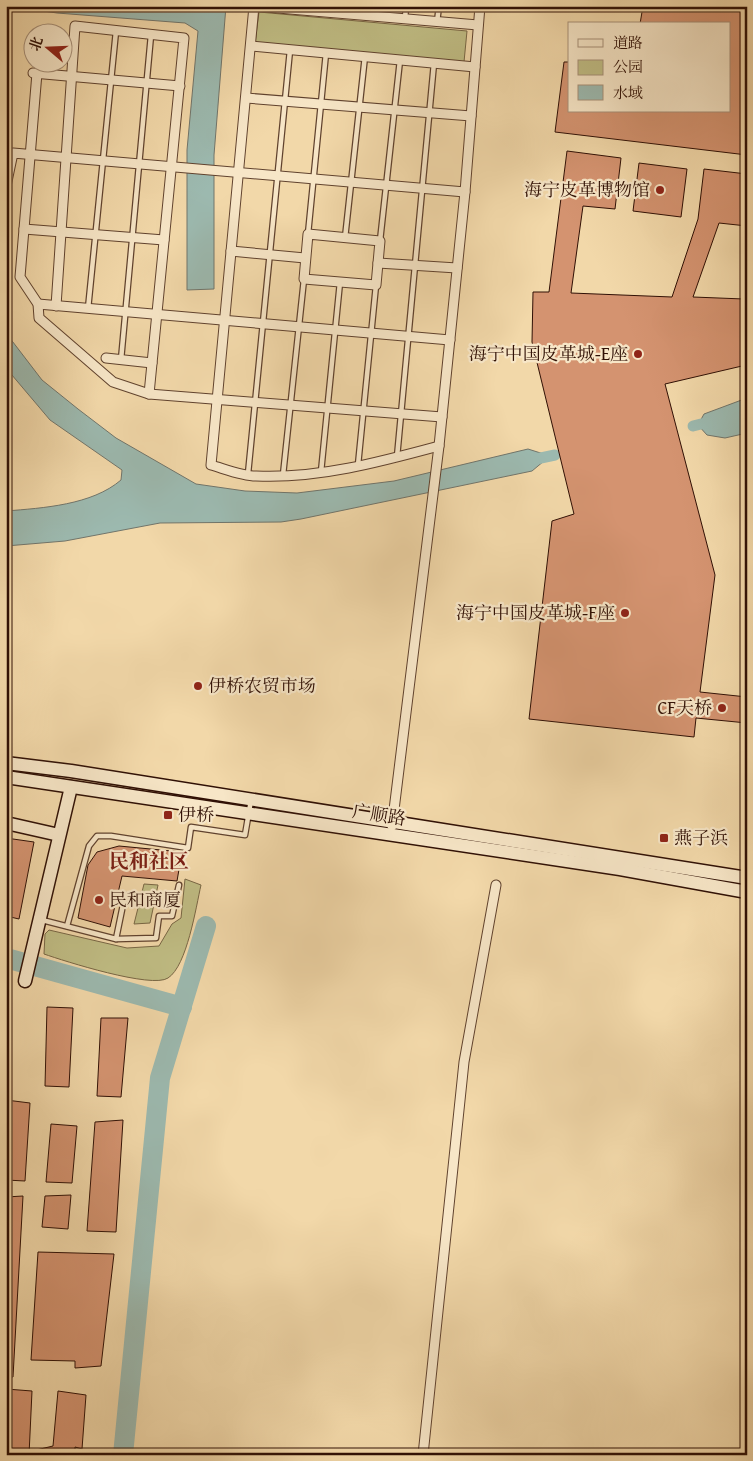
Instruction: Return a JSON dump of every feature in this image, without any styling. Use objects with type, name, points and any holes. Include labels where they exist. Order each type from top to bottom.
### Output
[{"type":"main road","name":"广顺路","points":[[6,763],[71,771],[250,800],[392,829],[747,892]]},
{"type":"main road","name":"广顺路","points":[[6,777],[248,813],[392,829],[747,878]]},
{"type":"main road","points":[[25,981],[33,940],[71,787]]},
{"type":"main road","points":[[6,823],[59,835]]},
{"type":"street","points":[[438,451],[322,472],[284,475],[255,476],[211,465],[254,6],[329,9],[368,16],[478,25]]},
{"type":"street","points":[[392,829],[442,417],[465,192],[480,6]]},
{"type":"street","points":[[56,306],[75,26],[184,38],[149,394]]},
{"type":"street","points":[[251,46],[475,67]]},
{"type":"street","points":[[180,86],[35,73],[20,277],[38,304],[39,318],[113,382],[149,394],[442,417]]},
{"type":"street","points":[[246,98],[471,116]]},
{"type":"street","points":[[6,186],[12,152],[465,192]]},
{"type":"street","points":[[24,228],[164,240]]},
{"type":"street","points":[[308,234],[380,241],[376,285],[304,279],[308,234]]},
{"type":"street","points":[[231,251],[306,258]]},
{"type":"street","points":[[378,264],[457,268]]},
{"type":"street","points":[[38,304],[450,340]]},
{"type":"street","points":[[106,358],[152,363]]},
{"type":"street","points":[[423,1455],[464,1062],[496,885]]},
{"type":"lane","points":[[368,16],[370,6]]},
{"type":"lane","points":[[405,19],[406,6]]},
{"type":"lane","points":[[438,22],[439,6]]},
{"type":"lane","points":[[88,309],[116,31]]},
{"type":"lane","points":[[121,360],[151,35]]},
{"type":"lane","points":[[248,474],[290,50]]},
{"type":"lane","points":[[308,234],[326,53]]},
{"type":"lane","points":[[345,238],[365,56]]},
{"type":"lane","points":[[380,241],[400,60]]},
{"type":"lane","points":[[397,458],[434,63]]},
{"type":"lane","points":[[284,475],[304,279]]},
{"type":"lane","points":[[322,472],[340,282]]},
{"type":"lane","points":[[358,465],[376,285]]},
{"type":"lane","points":[[67,926],[89,846],[97,836],[111,836],[188,848],[191,827],[244,835],[250,800]]},
{"type":"lane","points":[[38,919],[116,938],[156,938],[159,916],[172,916],[179,885]]},
{"type":"lane","points":[[116,938],[125,895]]},
{"type":"green space","points":[[259,12],[467,31],[464,62],[255,43]]},
{"type":"green space","points":[[185,879],[201,885],[190,935],[180,962],[168,978],[145,980],[127,977],[88,968],[44,954],[45,934],[49,930],[127,948],[159,946],[172,924],[181,918]]},
{"type":"green space","points":[[144,884],[158,885],[150,923],[134,924]]},
{"type":"water","points":[[10,6],[226,6],[214,155],[214,289],[187,290],[187,150],[198,31],[185,23],[57,13]]},
{"type":"water","points":[[6,333],[42,380],[78,409],[116,438],[196,484],[245,491],[297,493],[394,481],[528,449],[550,456],[532,471],[301,519],[281,522],[160,523],[65,541],[6,546],[6,511],[66,504],[82,500],[96,495],[121,480],[122,470],[50,420],[6,368]]},
{"type":"water","points":[[747,398],[747,433],[725,438],[707,435],[698,425],[704,414]]},
{"type":"building","points":[[643,6],[747,6],[747,155],[555,132],[564,62],[568,62],[568,112],[730,112],[730,22],[640,22]]},
{"type":"building","points":[[567,151],[621,158],[615,209],[583,206],[571,293],[672,297],[698,219],[704,169],[747,174],[747,226],[719,223],[693,297],[744,299],[742,366],[665,384],[715,575],[700,692],[747,697],[747,723],[696,718],[694,737],[529,719],[552,521],[574,514],[532,342],[533,292],[549,292]]},
{"type":"building","name":"海宁皮革博物馆","points":[[639,163],[687,169],[681,217],[633,211]]},
{"type":"building","points":[[6,838],[34,842],[19,919],[6,916]]},
{"type":"building","name":"民和商厦","points":[[119,846],[182,852],[177,881],[122,876],[110,927],[78,918],[88,865],[97,852]]},
{"type":"building","points":[[47,1007],[73,1008],[69,1087],[45,1086]]},
{"type":"building","points":[[101,1018],[128,1018],[121,1097],[97,1096]]},
{"type":"building","points":[[6,1100],[30,1103],[25,1181],[6,1180]]},
{"type":"building","points":[[123,1120],[116,1232],[87,1231],[95,1122]]},
{"type":"building","points":[[51,1124],[77,1126],[72,1183],[46,1182]]},
{"type":"building","points":[[71,1195],[68,1229],[42,1227],[45,1196]]},
{"type":"building","points":[[23,1196],[13,1377],[6,1377],[6,1197]]},
{"type":"building","points":[[38,1252],[114,1254],[101,1366],[75,1368],[75,1361],[31,1360]]},
{"type":"building","points":[[6,1389],[32,1391],[29,1455],[6,1455]]},
{"type":"building","points":[[58,1391],[86,1395],[82,1449],[75,1447],[75,1455],[33,1455],[32,1451],[53,1446]]},
{"type":"waterway","points":[[693,426],[713,421]]},
{"type":"waterway","points":[[536,459],[555,455]]},
{"type":"waterway","points":[[123,1455],[160,1078],[206,926]]},
{"type":"waterway","points":[[6,958],[182,1007]]},
{"type":"place","name":"海宁皮革博物馆","points":[[660,190]]},
{"type":"place","name":"海宁中国皮革城-E座","points":[[638,354]]},
{"type":"place","name":"海宁中国皮革城-F座","points":[[625,613]]},
{"type":"place","name":"伊桥农贸市场","points":[[198,686]]},
{"type":"place","name":"CF天桥","points":[[722,708]]},
{"type":"place","name":"伊桥","points":[[168,815]]},
{"type":"place","name":"燕子浜","points":[[664,838]]},
{"type":"place","name":"民和商厦","points":[[99,900]]},
{"type":"district","name":"民和社区","points":[[149,861]]}]
